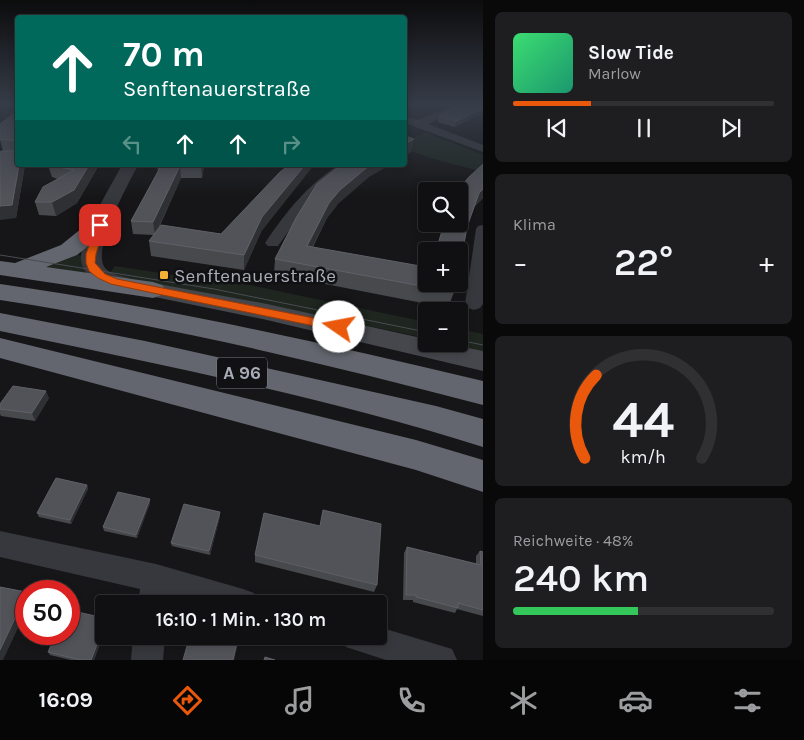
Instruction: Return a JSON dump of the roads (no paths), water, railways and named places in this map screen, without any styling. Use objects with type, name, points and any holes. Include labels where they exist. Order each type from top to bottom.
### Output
[{"type":"highway","points":[[9,269],[70,250],[100,225]]},
{"type":"highway","points":[[9,269],[153,290]]},
{"type":"highway","name":"A 96","points":[[0,292],[167,320],[306,349],[483,393]]},
{"type":"highway","name":"A 96","points":[[0,322],[136,349],[291,384],[436,419],[483,433]]},
{"type":"highway","points":[[0,348],[416,455],[483,476]]},
{"type":"main road","points":[[153,290],[286,316],[483,361]]},
{"type":"street","points":[[440,135],[483,149]]},
{"type":"street","points":[[129,167],[100,225],[90,263],[93,269],[101,276],[114,282],[153,290]]},
{"type":"street","points":[[274,243],[289,217],[308,193],[322,181],[345,167]]},
{"type":"street","points":[[474,304],[483,229]]},
{"type":"street","points":[[0,544],[154,591],[181,595]]},
{"type":"street","points":[[147,660],[148,645]]},
{"type":"street","points":[[387,645],[441,660]]},
{"type":"tram line","points":[[0,255],[214,289],[418,330]]},
{"type":"tram line","points":[[468,342],[483,345]]},
{"type":"place","name":"Senftenauerstraße","points":[[164,275]]}]
